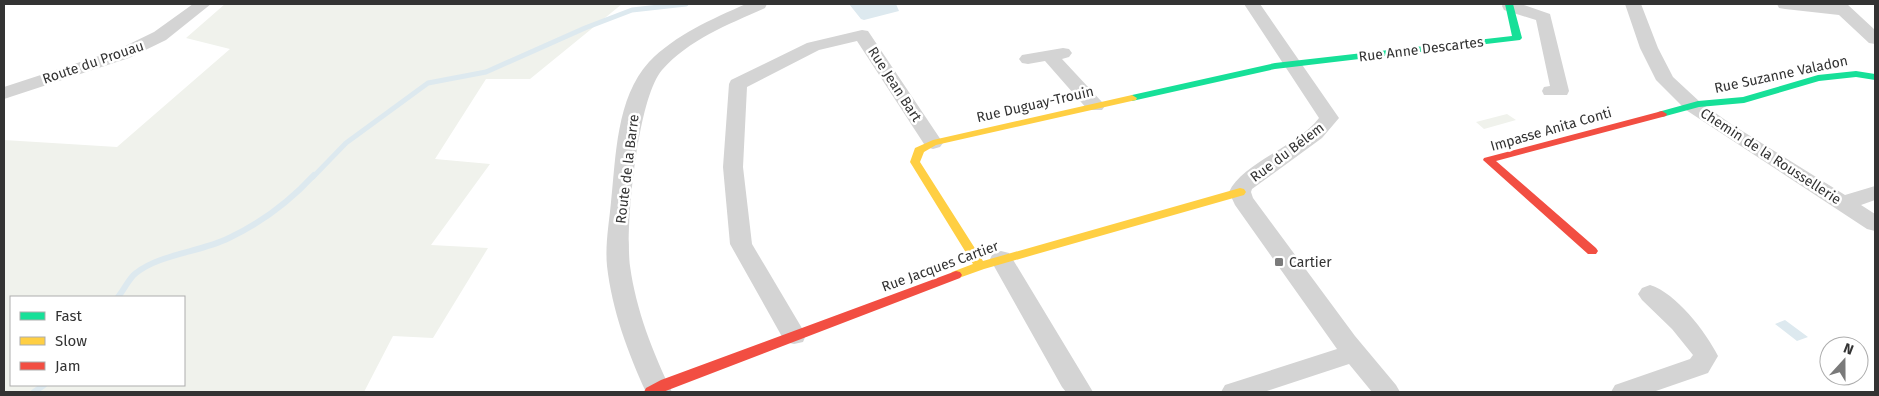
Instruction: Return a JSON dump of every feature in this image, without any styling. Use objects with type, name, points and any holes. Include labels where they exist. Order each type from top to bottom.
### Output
[{"type":"street","name":"Route du Prouau","points":[[4,93],[123,54],[160,36],[203,4]]},
{"type":"street","name":"Route de la Barre","points":[[656,391],[625,300],[617,250],[624,181],[635,108],[643,84],[655,67],[675,49],[714,25],[756,4]]},
{"type":"street","name":"Rue du Bélem","points":[[1252,4],[1329,118],[1326,124],[1243,185],[1240,192],[1249,212],[1354,354],[1387,392]]},
{"type":"street","name":"Chemin de la Roussellerie","points":[[1633,4],[1649,48],[1665,80],[1693,106],[1724,128],[1875,224]]},
{"type":"street","points":[[1785,4],[1840,7],[1875,39]]},
{"type":"street","name":"Rue Anne Descartes","points":[[1292,64],[1518,38],[1510,5]]},
{"type":"street","name":"Rue Anne Descartes","points":[[1510,5],[1538,14],[1544,18],[1560,91],[1551,91]]},
{"type":"street","name":"Rue Jean Bart","points":[[794,335],[741,244],[733,167],[738,84],[816,44],[840,36],[862,34],[933,143]]},
{"type":"street","points":[[1028,59],[1058,54],[1095,106]]},
{"type":"street","name":"Rue Duguay-Trouin","points":[[933,143],[1292,64]]},
{"type":"street","name":"Rue Suzanne Valadon","points":[[1693,106],[1726,103],[1800,83],[1855,72],[1875,77]]},
{"type":"street","name":"Impasse Anita Conti","points":[[1592,251],[1488,160],[1693,106]]},
{"type":"street","points":[[933,143],[919,150],[915,162],[990,263],[1080,392]]},
{"type":"street","name":"Rue Jacques Cartier","points":[[656,391],[794,335],[990,263],[1240,192]]},
{"type":"street","points":[[1844,203],[1875,193]]},
{"type":"street","points":[[1624,392],[1699,366],[1706,356],[1694,336],[1650,294]]},
{"type":"street","points":[[1234,392],[1354,354]]},
{"type":"shaded area","points":[[225,4],[622,4],[530,79],[486,79],[435,159],[490,164],[431,245],[488,248],[433,338],[393,336],[364,392],[4,392],[4,140],[117,147],[230,49],[186,38]]},
{"type":"shaded area","points":[[849,4],[896,4],[899,11],[864,20],[861,19]]},
{"type":"shaded area","points":[[1507,114],[1516,120],[1484,129],[1476,122]]},
{"type":"shaded area","points":[[1785,320],[1808,337],[1797,341],[1775,324]]},
{"type":"waterway","points":[[313,177],[346,143],[428,83],[486,72],[585,28],[632,10],[686,4]]},
{"type":"waterway","points":[[119,296],[133,275],[157,261],[218,243],[241,232],[274,211],[314,175]]},
{"type":"waterway","points":[[34,392],[43,386]]},
{"type":"traffic: fast","points":[[1132,98],[1275,66],[1517,38],[1509,4]]},
{"type":"traffic: fast","points":[[1662,114],[1698,104],[1744,100],[1818,78],[1856,74],[1875,77]]},
{"type":"traffic: slow","points":[[980,266],[915,162],[919,150],[933,143],[1132,98]]},
{"type":"traffic: slow","points":[[956,275],[980,266],[1240,192]]},
{"type":"traffic: jam","points":[[1592,251],[1488,160],[1662,114]]},
{"type":"traffic: jam","points":[[651,392],[666,384],[956,275]]},
{"type":"place","name":"Cartier","points":[[1279,262]]}]
